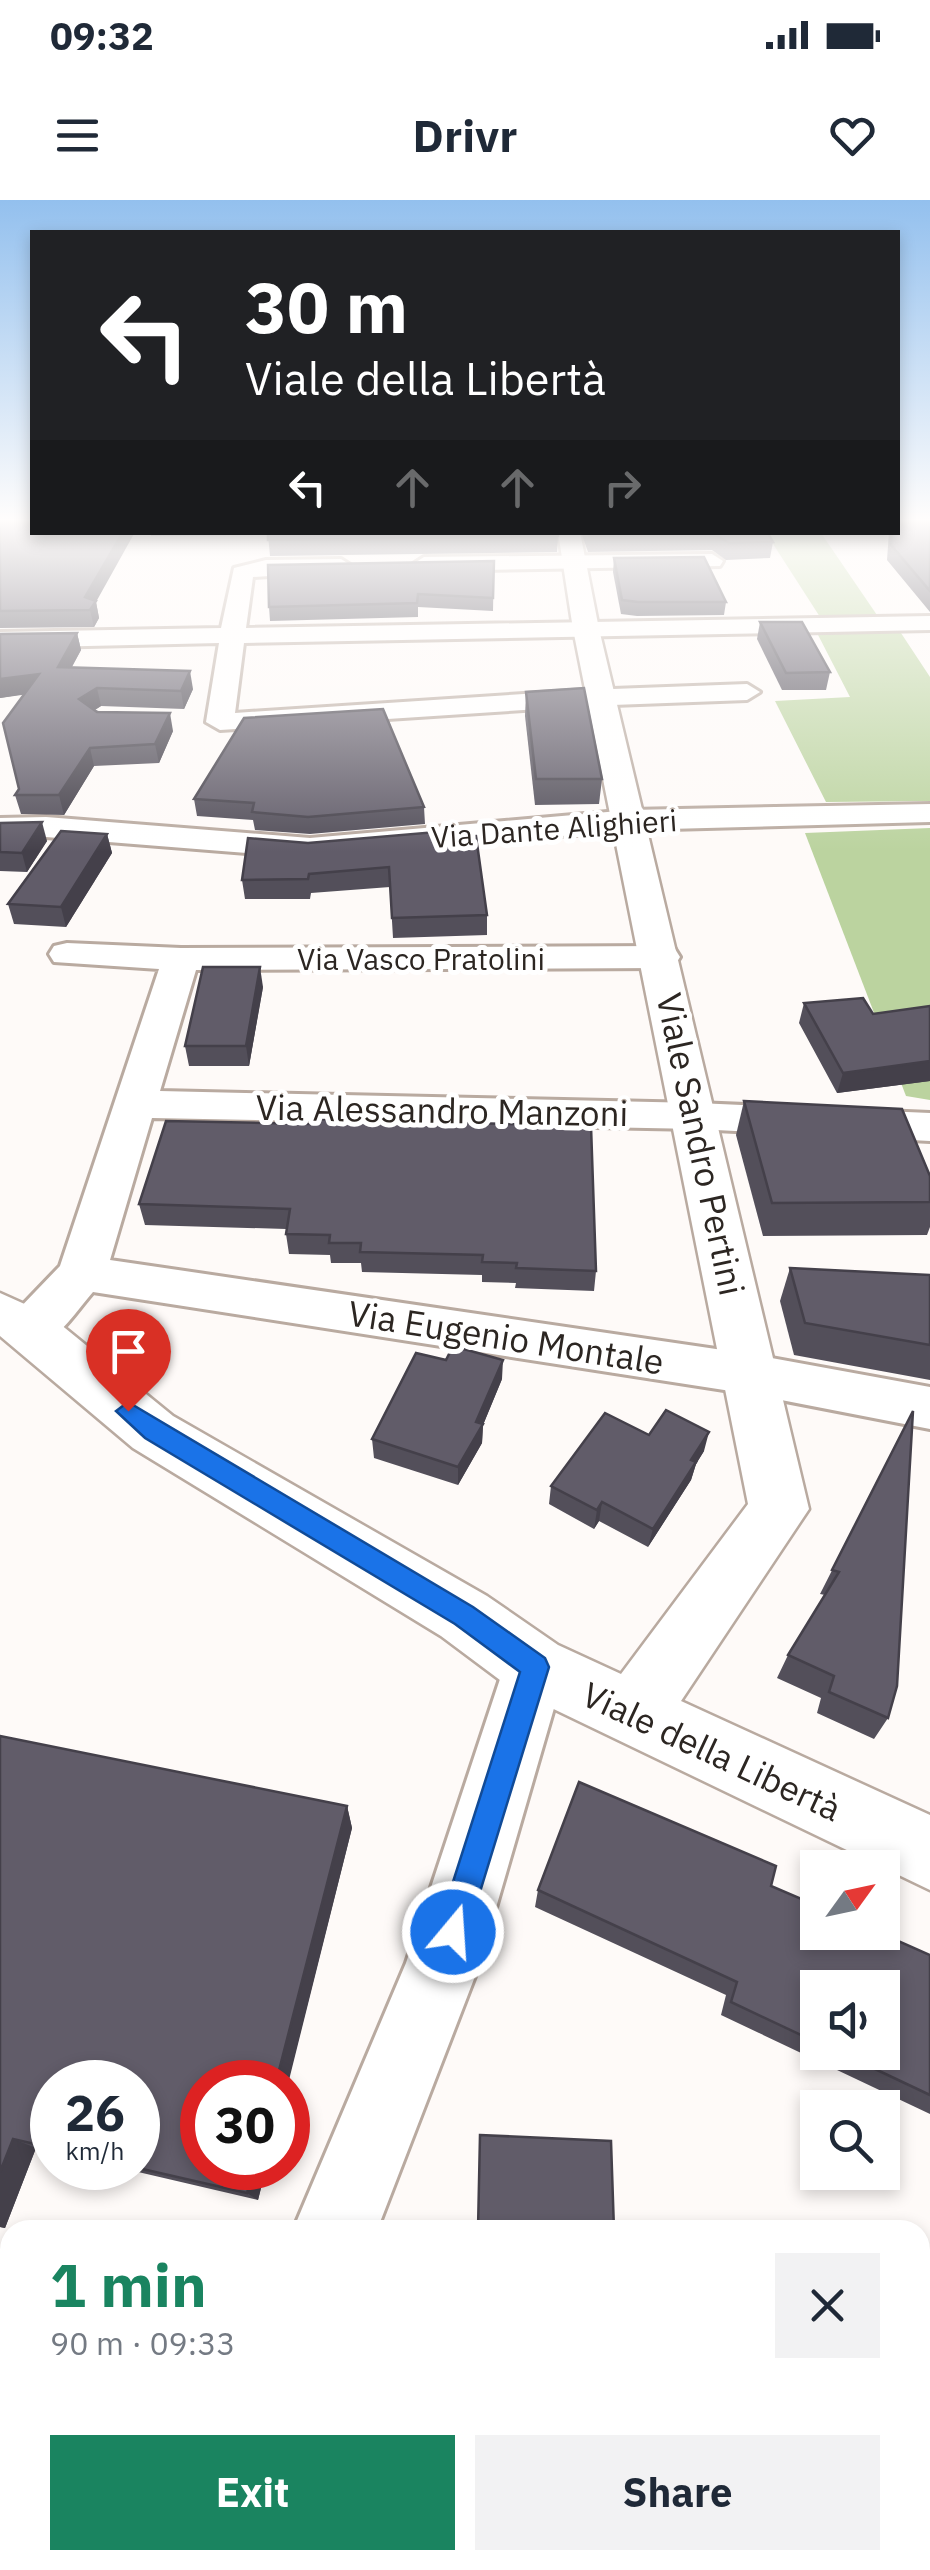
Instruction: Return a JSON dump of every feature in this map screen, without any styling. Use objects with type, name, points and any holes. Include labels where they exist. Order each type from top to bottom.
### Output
[{"type":"street","points":[[235,631],[210,722],[605,696],[748,692]]},
{"type":"street","points":[[0,640],[455,631]]},
{"type":"street","name":"Viale Sandro Pertini","points":[[587,631],[605,696],[697,1116],[778,1510],[632,1715]]},
{"type":"street","name":"Via Dante Alighieri","points":[[0,828],[46,827],[310,848],[630,820],[930,813]]},
{"type":"street","name":"Via Vasco Pratolini","points":[[67,954],[180,960],[662,957]]},
{"type":"street","points":[[15,1321],[82,1272],[180,960]]},
{"type":"street","name":"Via Alessandro Manzoni","points":[[133,1104],[697,1116],[930,1126]]},
{"type":"street","name":"Via Eugenio Montale","points":[[82,1272],[750,1374],[930,1408]]},
{"type":"street","name":"Viale della Libertà","points":[[15,1321],[154,1432],[464,1616],[535,1667],[930,1853]]},
{"type":"street","points":[[339,2220],[442,1966],[535,1667]]},
{"type":"green space","points":[[816,631],[899,631],[930,677],[930,801],[826,802],[775,701],[850,697]]},
{"type":"green space","points":[[930,828],[930,1100],[906,1096],[805,833]]},
{"type":"building","points":[[764,631],[807,631],[830,672],[786,673]]},
{"type":"building","points":[[77,633],[58,667],[190,671],[181,691],[97,688],[79,699],[97,712],[170,713],[155,744],[90,748],[59,795],[15,795],[19,789],[3,723],[39,674],[0,679],[0,634]]},
{"type":"building","points":[[584,688],[602,779],[536,779],[526,692]]},
{"type":"building","points":[[383,709],[424,807],[308,817],[252,812],[254,803],[194,799],[244,718]]},
{"type":"building","points":[[42,822],[22,853],[0,852],[0,823]]},
{"type":"building","points":[[61,831],[107,834],[61,907],[8,904]]},
{"type":"building","points":[[436,832],[438,838],[476,836],[487,915],[392,918],[389,867],[309,874],[308,879],[242,880],[248,838],[308,843]]},
{"type":"building","points":[[203,967],[260,967],[246,1046],[185,1046]]},
{"type":"building","points":[[863,998],[873,1014],[930,1006],[930,1061],[843,1073],[804,1003]]},
{"type":"building","points":[[744,1101],[902,1109],[930,1176],[930,1202],[772,1203]]},
{"type":"building","points":[[312,1119],[591,1126],[596,1271],[516,1268],[517,1263],[482,1262],[483,1255],[360,1252],[361,1243],[329,1243],[330,1235],[286,1234],[290,1209],[139,1204],[166,1121],[311,1124]]},
{"type":"building","points":[[790,1268],[930,1275],[930,1345],[805,1323]]},
{"type":"building","points":[[453,1346],[503,1360],[476,1422],[483,1424],[458,1467],[372,1439],[416,1353],[446,1360]]},
{"type":"building","points":[[666,1410],[709,1432],[691,1460],[696,1462],[653,1529],[602,1502],[597,1510],[551,1486],[605,1413],[649,1435]]},
{"type":"building","points":[[913,1411],[897,1686],[888,1718],[829,1692],[834,1676],[788,1655],[839,1572],[832,1570]]},
{"type":"building","points":[[0,1736],[347,1806],[282,2060],[180,2060],[180,2178],[160,2173],[160,2060],[30,2060],[30,2143],[13,2139],[0,2172]]},
{"type":"building","points":[[579,1782],[776,1866],[771,1886],[800,1898],[800,1950],[900,1950],[900,1942],[930,1955],[930,2095],[877,2070],[900,2070],[900,1970],[800,1970],[800,2035],[731,2002],[737,1982],[538,1890]]},
{"type":"building","points":[[480,2135],[611,2141],[614,2220],[478,2220]]},
{"type":"route","points":[[128,1411],[154,1432],[464,1616],[535,1667],[453,1932]]}]
